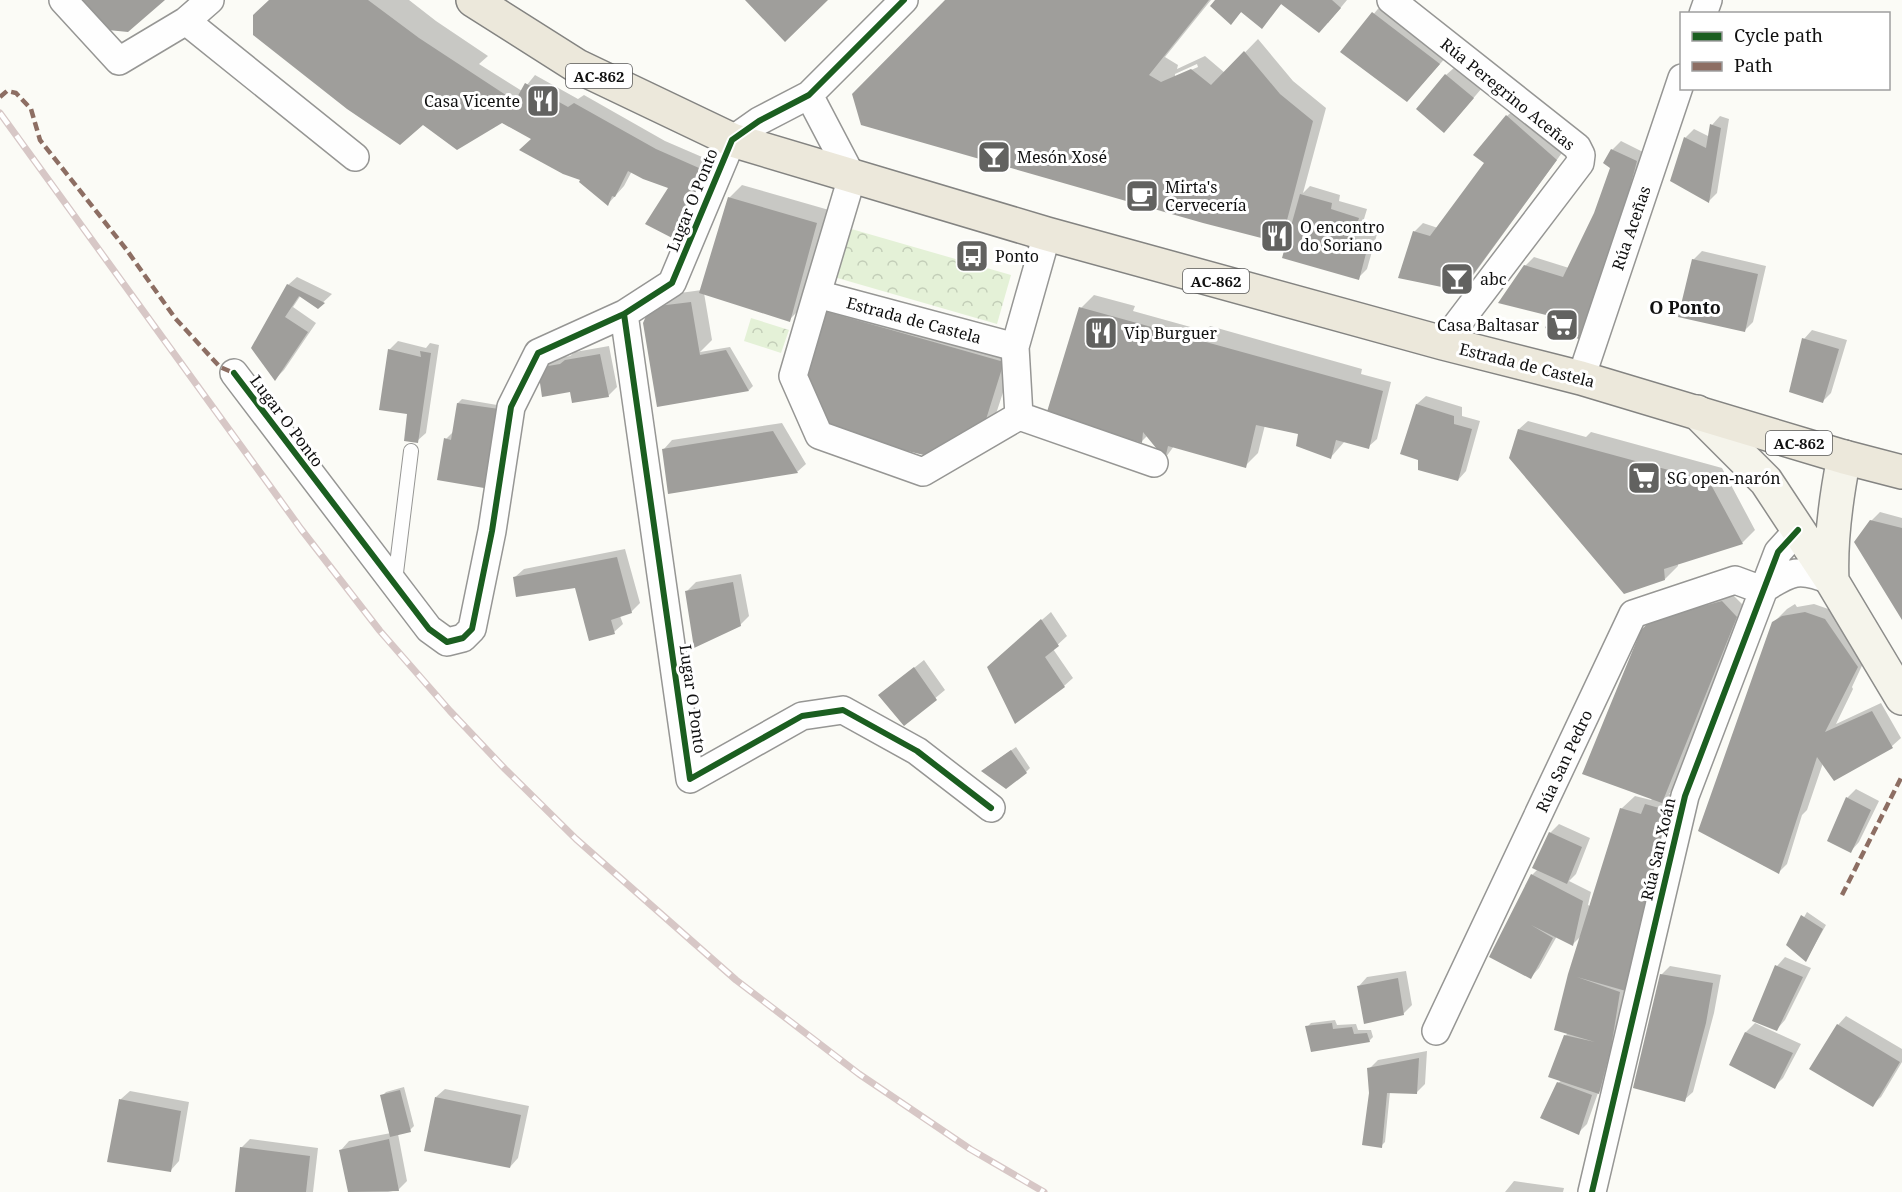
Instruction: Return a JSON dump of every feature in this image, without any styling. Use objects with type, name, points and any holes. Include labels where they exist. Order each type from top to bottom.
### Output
[{"type":"main road","name":"Estrada de Castela","points":[[473,0],[577,66],[732,140],[1047,234],[1443,343],[1581,378],[1844,457],[1902,472]]},
{"type":"main road","points":[[1697,412],[1766,481],[1832,581],[1902,698]]},
{"type":"main road","points":[[1832,581],[1831,557],[1836,498],[1844,457]]},
{"type":"main road","points":[[1798,530],[1834,519]]},
{"type":"street","points":[[63,0],[119,61],[186,21],[210,0]]},
{"type":"street","points":[[732,140],[759,121],[809,95],[904,0]]},
{"type":"street","name":"Rúa Peregrino Aceñas","points":[[1391,0],[1577,147],[1581,155],[1580,163],[1443,343]]},
{"type":"street","points":[[186,21],[355,157]]},
{"type":"street","name":"Rúa Aceñas","points":[[1581,378],[1680,84]]},
{"type":"street","points":[[809,95],[852,177],[793,376],[819,435],[923,472],[1019,416],[1154,463]]},
{"type":"street","name":"Lugar O Ponto","points":[[234,373],[429,629],[447,642],[463,638],[472,629],[492,531],[512,407],[538,353],[624,314],[672,284],[732,140]]},
{"type":"street","points":[[1019,416],[1015,347],[1047,234]]},
{"type":"street","name":"Estrada de Castela","points":[[817,294],[1015,347]]},
{"type":"street","name":"Lugar O Ponto","points":[[624,314],[690,779],[802,716],[843,710],[917,751],[991,808]]},
{"type":"street","name":"Rúa San Xoán","points":[[1592,1192],[1685,796],[1778,552],[1798,530]]},
{"type":"street","points":[[1762,590],[1780,578],[1797,572],[1812,573],[1832,581]]},
{"type":"street","name":"Rúa San Pedro","points":[[1436,1031],[1633,614],[1735,580],[1762,590]]},
{"type":"lane","points":[[394,584],[411,451]]},
{"type":"green space","points":[[848,228],[1011,275],[997,324],[834,277]]},
{"type":"green space","points":[[751,318],[789,330],[781,353],[744,341]]},
{"type":"building","points":[[81,0],[165,0],[128,32],[108,30]]},
{"type":"building","points":[[269,0],[368,0],[419,38],[515,101],[525,83],[568,107],[574,103],[656,149],[708,172],[676,240],[645,224],[668,188],[628,171],[608,206],[579,182],[580,180],[563,174],[519,150],[531,139],[502,123],[457,150],[423,125],[400,145],[347,109],[253,35],[253,15]]},
{"type":"building","points":[[745,0],[828,0],[785,42]]},
{"type":"building","points":[[945,0],[1209,0],[1149,75],[1161,82],[1191,69],[1211,85],[1244,51],[1280,94],[1313,121],[1281,243],[1203,223],[861,125],[852,94]]},
{"type":"building","points":[[1215,0],[1332,0],[1341,8],[1319,33],[1281,4],[1262,29],[1241,12],[1231,25],[1210,6]]},
{"type":"building","points":[[1372,12],[1440,64],[1407,102],[1340,52]]},
{"type":"building","points":[[1445,74],[1474,98],[1444,133],[1416,109]]},
{"type":"building","points":[[1506,115],[1557,160],[1461,291],[1398,278],[1413,231],[1430,236],[1484,163],[1473,155]]},
{"type":"building","points":[[1710,124],[1721,128],[1709,203],[1670,181],[1684,137],[1706,148]]},
{"type":"building","points":[[1611,149],[1637,161],[1620,225],[1579,339],[1545,328],[1550,316],[1498,303],[1524,265],[1563,277],[1594,213],[1610,168],[1603,163]]},
{"type":"building","points":[[1300,194],[1332,203],[1331,209],[1359,218],[1353,238],[1369,242],[1359,280],[1282,258]]},
{"type":"building","points":[[728,197],[817,223],[790,322],[699,293]]},
{"type":"building","points":[[1692,259],[1758,274],[1745,332],[1678,317]]},
{"type":"building","points":[[287,284],[325,303],[318,309],[299,296],[285,317],[308,332],[275,381],[251,348]]},
{"type":"building","points":[[691,302],[700,355],[726,350],[749,391],[657,407],[643,323],[650,307]]},
{"type":"building","points":[[1079,307],[1383,391],[1369,449],[1336,440],[1331,459],[1296,446],[1298,434],[1256,425],[1246,468],[1168,446],[1165,459],[1143,432],[1142,443],[1046,415]]},
{"type":"building","points":[[821,310],[1004,362],[983,429],[936,458],[834,433],[803,382]]},
{"type":"building","points":[[1802,338],[1839,349],[1823,403],[1789,392]]},
{"type":"building","points":[[388,349],[421,357],[420,351],[431,353],[418,443],[404,441],[407,414],[379,410]]},
{"type":"building","points":[[600,354],[609,397],[572,403],[570,392],[542,397],[540,383],[535,384],[542,367],[560,364],[565,360]]},
{"type":"building","points":[[457,403],[499,409],[490,489],[437,480],[444,438],[451,440]]},
{"type":"building","points":[[1416,404],[1454,416],[1454,424],[1472,429],[1458,481],[1418,470],[1418,460],[1400,454]]},
{"type":"building","points":[[1518,429],[1709,481],[1743,544],[1664,569],[1665,580],[1624,594],[1509,458]]},
{"type":"building","points":[[773,431],[798,473],[668,494],[662,449]]},
{"type":"building","points":[[1870,520],[1902,528],[1902,620],[1854,542]]},
{"type":"building","points":[[617,557],[632,613],[611,620],[615,634],[589,641],[575,588],[516,597],[513,577]]},
{"type":"building","points":[[733,582],[741,626],[694,648],[685,591]]},
{"type":"building","points":[[1722,601],[1737,617],[1662,803],[1582,774],[1641,630],[1651,620]]},
{"type":"building","points":[[1805,612],[1825,619],[1858,667],[1825,732],[1872,711],[1893,748],[1834,781],[1817,757],[1779,874],[1698,831],[1772,622],[1782,616]]},
{"type":"building","points":[[1041,619],[1059,646],[1045,657],[1065,687],[1015,724],[987,667]]},
{"type":"building","points":[[914,667],[937,700],[904,726],[878,695]]},
{"type":"building","points":[[1011,750],[1027,773],[1006,789],[981,771]]},
{"type":"building","points":[[1846,797],[1871,810],[1851,853],[1827,841]]},
{"type":"building","points":[[1645,804],[1670,811],[1626,991],[1577,977],[1620,992],[1611,1048],[1599,1094],[1548,1077],[1564,1035],[1595,1042],[1554,1030],[1568,974],[1620,808],[1641,814]]},
{"type":"building","points":[[1549,832],[1582,847],[1567,884],[1532,868]]},
{"type":"building","points":[[1531,874],[1583,901],[1573,946],[1531,925],[1553,938],[1531,979],[1489,957]]},
{"type":"building","points":[[1801,915],[1823,929],[1806,962],[1786,945]]},
{"type":"building","points":[[1775,965],[1803,977],[1777,1031],[1752,1021]]},
{"type":"building","points":[[1660,974],[1713,983],[1706,1023],[1685,1102],[1633,1088]]},
{"type":"building","points":[[1398,978],[1404,1015],[1364,1024],[1357,986]]},
{"type":"building","points":[[1332,1023],[1333,1029],[1352,1027],[1354,1034],[1367,1033],[1370,1042],[1311,1052],[1305,1026]]},
{"type":"building","points":[[1837,1024],[1900,1062],[1873,1107],[1809,1069]]},
{"type":"building","points":[[1745,1032],[1793,1053],[1775,1089],[1729,1065]]},
{"type":"building","points":[[1419,1058],[1417,1094],[1387,1093],[1382,1148],[1362,1145],[1369,1093],[1367,1068]]},
{"type":"building","points":[[1557,1082],[1592,1095],[1579,1135],[1540,1118]]},
{"type":"building","points":[[400,1090],[411,1132],[390,1137],[380,1095]]},
{"type":"building","points":[[435,1097],[521,1115],[510,1168],[424,1151]]},
{"type":"building","points":[[119,1099],[181,1111],[171,1172],[107,1162]]},
{"type":"building","points":[[389,1139],[399,1191],[348,1192],[339,1150]]},
{"type":"building","points":[[240,1147],[310,1156],[306,1192],[235,1192]]},
{"type":"railway","points":[[0,113],[301,529],[380,631],[450,711],[505,769],[576,839],[736,980],[859,1074],[970,1149],[1044,1192]]},
{"type":"marked path","points":[[0,97],[7,91],[16,93],[31,109],[40,140],[126,249],[175,318],[220,367],[234,373]]},
{"type":"marked path","points":[[1842,895],[1902,776]]},
{"type":"cycle path","points":[[904,0],[809,95],[759,121],[732,140],[672,283],[624,314],[690,779],[802,716],[843,710],[917,751],[991,808]]},
{"type":"cycle path","points":[[234,373],[429,629],[447,642],[463,638],[472,629],[492,531],[511,407],[538,353],[624,314]]},
{"type":"cycle path","points":[[1592,1192],[1685,796],[1778,552],[1798,530]]},
{"type":"place","name":"Casa Vicente","points":[[543,101]]},
{"type":"place","name":"Mesón Xosé","points":[[994,157]]},
{"type":"place","name":"Mirta's Cervecería","points":[[1142,196]]},
{"type":"place","name":"O encontro do Soriano","points":[[1277,236]]},
{"type":"place","name":"Ponto","points":[[972,256]]},
{"type":"place","name":"abc","points":[[1457,279]]},
{"type":"place","name":"Casa Baltasar","points":[[1562,325]]},
{"type":"place","name":"Vip Burguer","points":[[1101,333]]},
{"type":"place","name":"SG open-narón","points":[[1644,478]]},
{"type":"district","name":"O Ponto","points":[[1685,307]]}]
